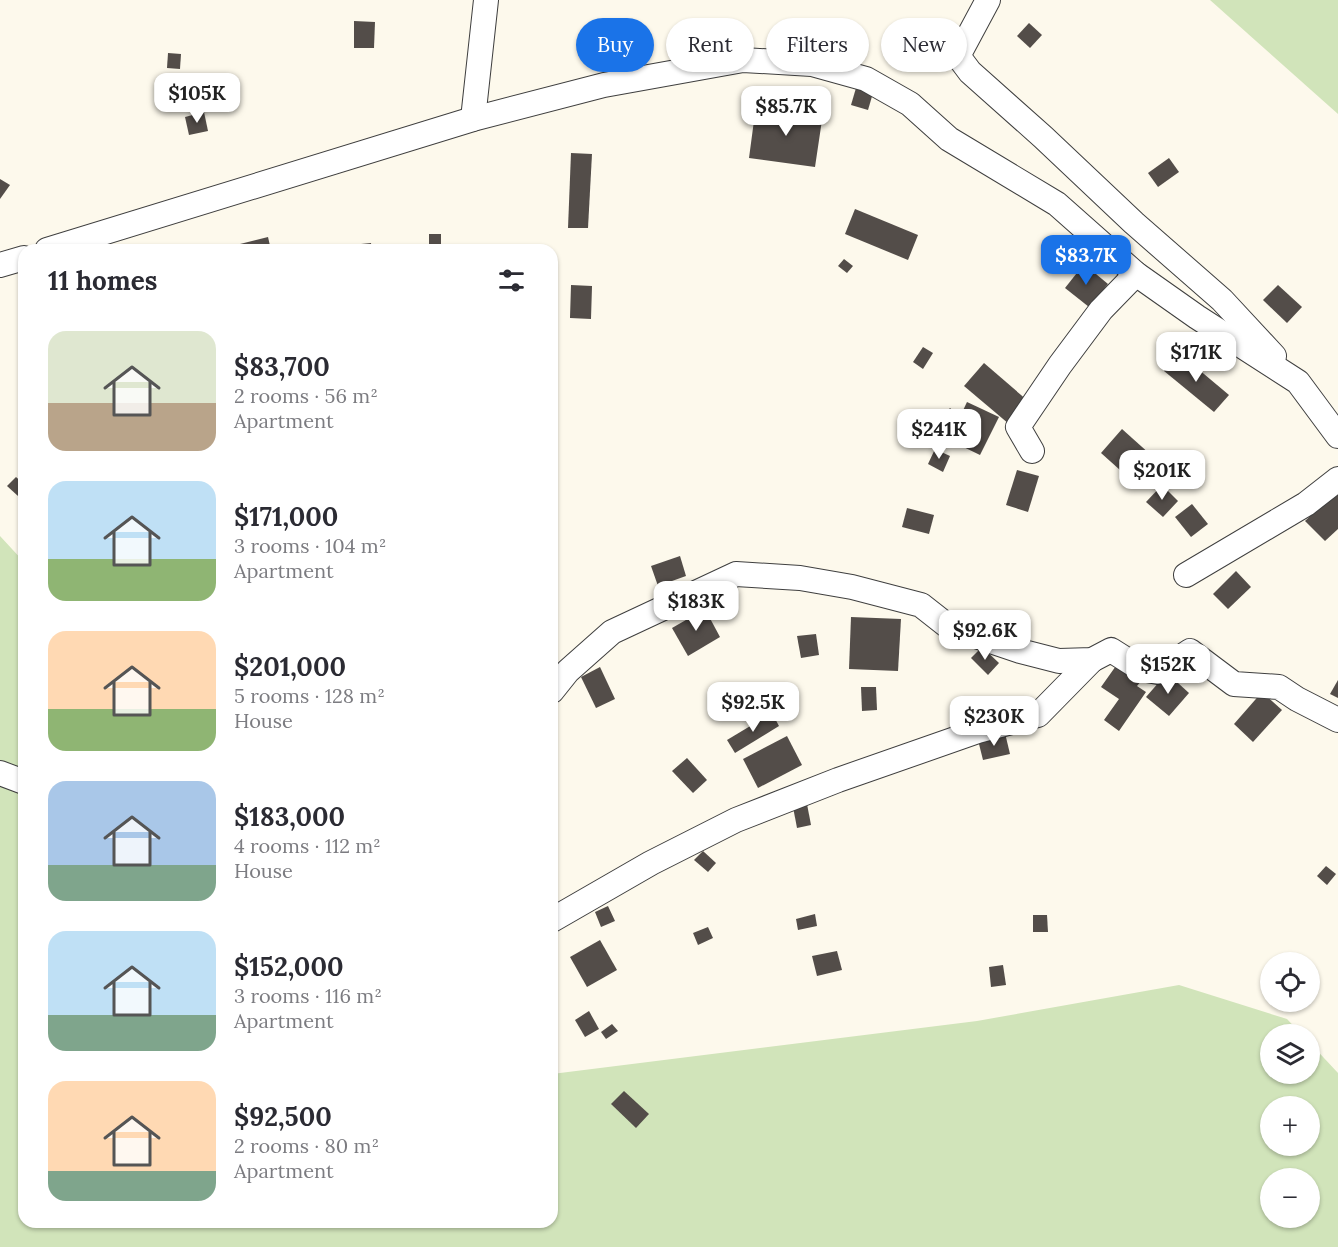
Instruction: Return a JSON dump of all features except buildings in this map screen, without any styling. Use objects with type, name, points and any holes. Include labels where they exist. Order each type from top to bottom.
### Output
[{"type":"street","points":[[473,119],[486,0]]},
{"type":"street","points":[[988,0],[958,56],[970,72],[1134,223],[1222,300],[1298,382],[1338,436]]},
{"type":"street","points":[[67,244],[473,119],[604,85],[743,60],[812,64],[866,79],[910,104],[949,140],[1057,204],[1136,274],[1197,317],[1298,382]]},
{"type":"street","points":[[0,265],[18,260]]},
{"type":"street","points":[[1032,451],[1018,427],[1101,310],[1136,274]]},
{"type":"street","points":[[1186,574],[1306,504],[1338,478]]},
{"type":"street","points":[[558,684],[568,671],[612,632],[736,574],[800,578],[852,587],[921,605],[949,627],[1020,651],[1059,661],[1092,660]]},
{"type":"street","points":[[558,917],[651,863],[736,820],[838,780],[978,731],[1038,715],[1092,660],[1111,650],[1141,669],[1158,672],[1190,651],[1234,684],[1279,687],[1338,720]]},
{"type":"street","points":[[0,773],[18,780]]},
{"type":"green space","points":[[1210,0],[1338,0],[1338,114]]},
{"type":"green space","points":[[0,536],[18,556],[18,1228],[558,1228],[558,1073],[977,1021],[1179,985],[1287,1019],[1292,1024],[1260,1024],[1260,1084],[1320,1084],[1320,1054],[1338,1073],[1338,1247],[0,1247]]}]
